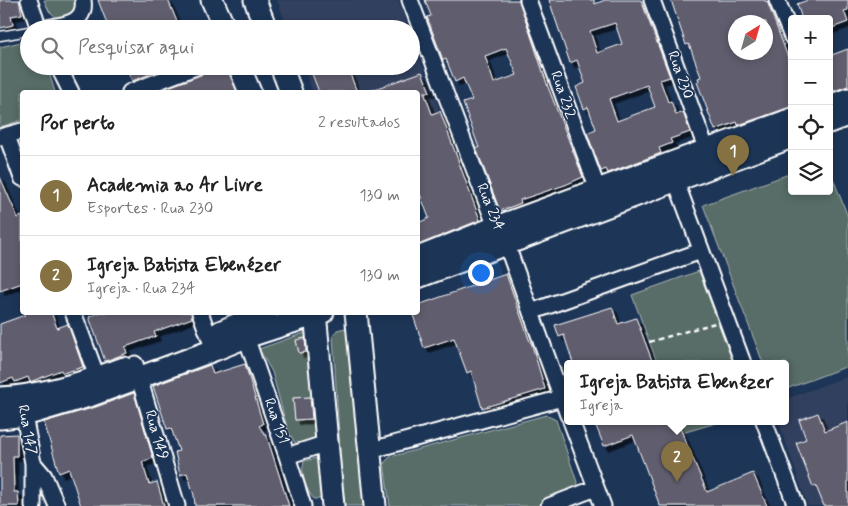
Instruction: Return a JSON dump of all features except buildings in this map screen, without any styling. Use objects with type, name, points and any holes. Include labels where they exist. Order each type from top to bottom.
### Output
[{"type":"street","points":[[29,0],[37,20]]},
{"type":"street","points":[[77,20],[84,8],[83,0]]},
{"type":"street","points":[[212,0],[221,20]]},
{"type":"street","points":[[255,0],[263,20]]},
{"type":"street","name":"Rua 234","points":[[410,0],[418,20]]},
{"type":"street","name":"Rua 232","points":[[528,0],[598,190]]},
{"type":"street","name":"Rua 230","points":[[652,0],[707,150]]},
{"type":"street","points":[[777,0],[788,27]]},
{"type":"street","name":"Rua 234","points":[[420,26],[531,312],[564,404]]},
{"type":"street","points":[[62,75],[70,90]]},
{"type":"street","points":[[135,90],[174,75]]},
{"type":"street","points":[[243,75],[249,90]]},
{"type":"street","points":[[284,75],[290,90]]},
{"type":"street","points":[[832,105],[848,99]]},
{"type":"street","points":[[833,120],[848,114]]},
{"type":"street","points":[[420,274],[429,260],[647,182],[707,150],[788,120]]},
{"type":"street","points":[[20,132],[3,137],[20,174]]},
{"type":"street","points":[[501,235],[598,190],[675,179],[788,139]]},
{"type":"street","points":[[675,179],[742,360]]},
{"type":"street","points":[[531,312],[701,251]]},
{"type":"street","points":[[74,315],[100,384]]},
{"type":"street","points":[[201,315],[211,344]]},
{"type":"street","points":[[211,344],[261,315]]},
{"type":"street","points":[[0,418],[15,403],[100,384],[211,344],[246,337],[312,315]]},
{"type":"street","points":[[318,315],[333,506]]},
{"type":"street","points":[[356,315],[368,451],[375,506]]},
{"type":"street","name":"Rua 151","points":[[246,337],[303,506]]},
{"type":"street","name":"Rua 149","points":[[137,371],[177,506]]},
{"type":"street","points":[[368,451],[562,398]]},
{"type":"street","name":"Rua 147","points":[[15,403],[33,463],[33,506]]},
{"type":"street","points":[[572,425],[603,506]]},
{"type":"street","points":[[766,425],[796,506]]},
{"type":"street","points":[[287,456],[327,443]]},
{"type":"street","name":"Rua 147","points":[[33,463],[44,476],[57,506]]},
{"type":"street","points":[[550,506],[596,488]]},
{"type":"lane","points":[[0,36],[20,33]]},
{"type":"path","points":[[649,342],[718,322]]},
{"type":"shaded area","points":[[277,0],[398,0],[406,20],[285,20]]},
{"type":"shaded area","points":[[420,60],[463,172],[421,189],[420,90],[312,90],[306,75],[420,75]]},
{"type":"shaded area","points":[[848,376],[848,506],[808,506],[779,425],[789,425],[789,398]]},
{"type":"green space","points":[[44,0],[83,0],[83,9],[59,20],[49,11]]},
{"type":"green space","points":[[20,42],[20,75],[50,75],[54,90],[20,90],[20,121],[0,127],[0,47]]},
{"type":"green space","points":[[788,174],[788,195],[833,195],[833,178],[848,217],[848,366],[789,388],[789,360],[762,360],[703,205]]},
{"type":"green space","points":[[699,271],[732,360],[656,360],[632,295]]},
{"type":"green space","points":[[349,329],[369,506],[345,506],[333,336],[337,330]]},
{"type":"green space","points":[[310,331],[322,435],[303,445],[295,443],[288,431],[272,372],[259,349]],"holes":[[[306,338],[309,351],[299,353],[296,341]],[[314,397],[315,419],[295,420],[293,398]]]},
{"type":"green space","points":[[546,415],[556,420],[578,485],[576,491],[536,506],[390,506],[384,463],[390,457]]},
{"type":"green space","points":[[679,425],[709,425],[682,433]]},
{"type":"green space","points":[[322,457],[323,496],[320,499],[314,499],[304,481],[303,465],[304,461]]},
{"type":"place","name":"Academia ao Ar Livre","points":[[733,176]]},
{"type":"place","name":"Igreja Batista Ebenézer","points":[[677,482]]}]
